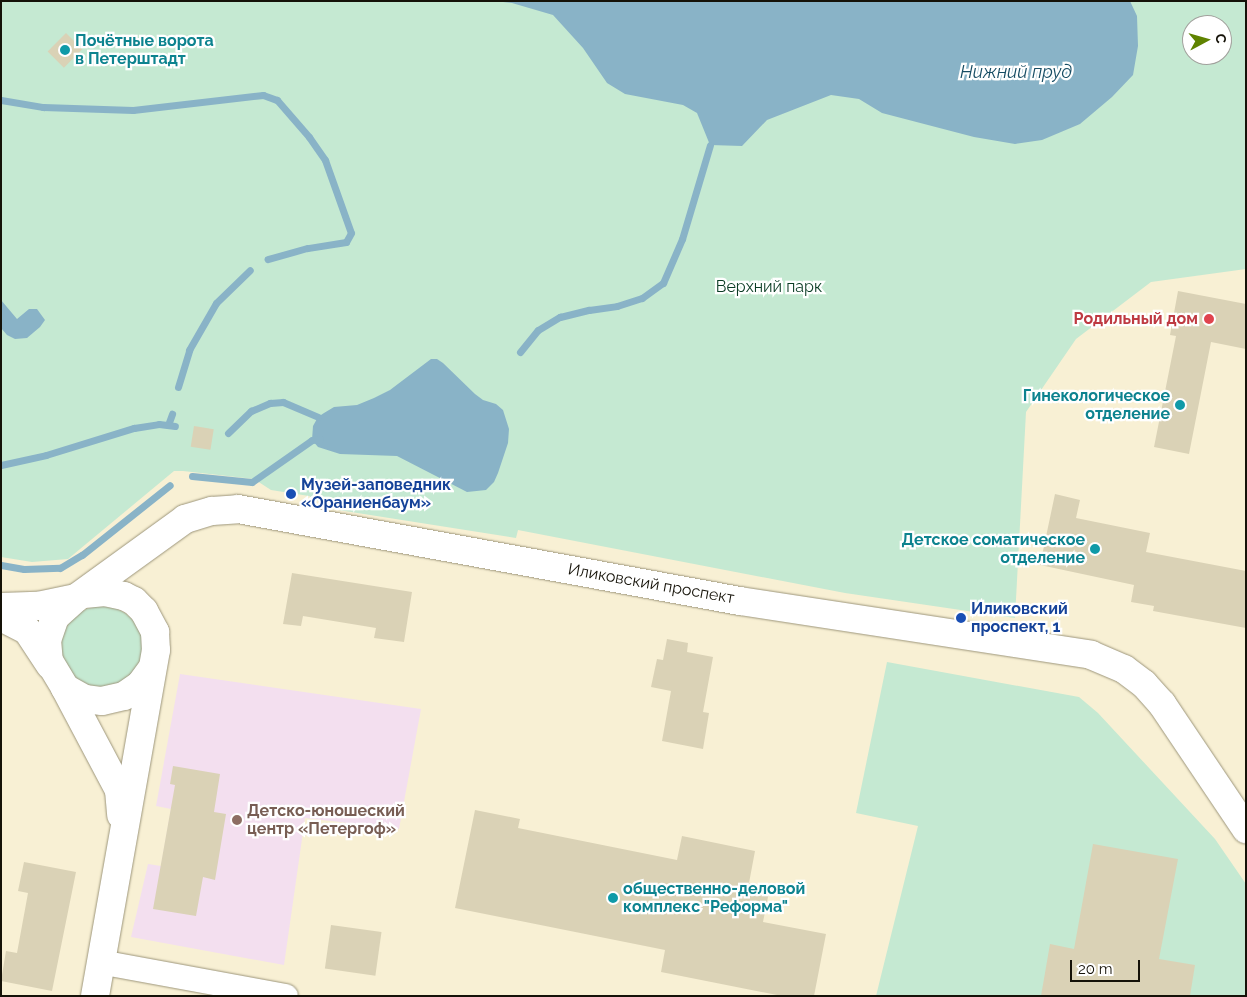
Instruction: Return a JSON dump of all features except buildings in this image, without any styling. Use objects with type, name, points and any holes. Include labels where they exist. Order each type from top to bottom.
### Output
[{"type":"main road","name":"Иликовский проспект","points":[[1,607],[38,606],[80,596],[185,519],[212,511],[238,509],[740,601],[1091,655],[1124,669],[1162,704],[1246,829]]},
{"type":"main road","points":[[94,996],[124,834],[154,660],[155,632],[144,611],[134,601],[124,596],[105,592],[80,596],[55,617],[47,640],[49,661],[119,790],[124,834]]},
{"type":"main road","points":[[1,616],[27,630],[63,685],[86,699],[102,701],[124,696],[140,685],[154,660]]},
{"type":"street","points":[[100,962],[286,996]]},
{"type":"shaded area","name":"Детско-юношеский центр «Петергоф»","points":[[180,674],[421,709],[399,829],[305,818],[284,965],[131,937],[148,864],[161,866],[171,809],[156,806]]},
{"type":"green space","name":"Верхний парк","points":[[1,1],[1246,1],[1246,269],[1151,282],[1076,339],[1026,412],[1015,618],[845,593],[518,530],[516,538],[332,509],[309,496],[271,490],[254,479],[183,471],[174,471],[68,559],[32,562],[1,557]]},
{"type":"green space","points":[[102,606],[118,609],[131,618],[140,631],[143,647],[140,663],[131,676],[118,685],[102,688],[86,685],[73,676],[64,663],[61,647],[64,631],[73,618],[86,609]]},
{"type":"green space","points":[[887,662],[1079,697],[1098,713],[1215,839],[1246,884],[1246,996],[876,996],[918,826],[856,813]]},
{"type":"water","name":"Нижний пруд","points":[[494,1],[1130,1],[1137,16],[1138,46],[1133,75],[1112,97],[1080,124],[1042,140],[1015,144],[974,137],[882,113],[859,99],[831,95],[767,120],[742,146],[710,145],[697,113],[683,105],[625,94],[607,83],[583,48],[553,15],[512,3]]},
{"type":"water","points":[[1,300],[17,319],[29,309],[37,309],[45,320],[27,338],[15,339],[7,335],[1,328]]},
{"type":"water","points":[[431,359],[437,359],[443,363],[475,394],[483,400],[496,404],[503,410],[509,429],[508,443],[494,482],[486,490],[467,492],[397,456],[340,454],[318,447],[312,440],[313,426],[318,417],[334,407],[357,405],[390,390]]},
{"type":"waterway","points":[[1,100],[43,107],[133,110],[263,95],[277,100],[309,137],[325,160],[351,233],[346,242],[307,248],[268,259]]},
{"type":"waterway","points":[[520,352],[538,330],[560,317],[617,306],[642,298],[663,283],[682,239],[710,145]]},
{"type":"waterway","points":[[178,387],[189,350],[216,303],[250,270]]},
{"type":"waterway","points":[[228,433],[251,411],[270,403],[283,402],[318,417]]},
{"type":"waterway","points":[[168,425],[172,414]]},
{"type":"waterway","points":[[1,465],[46,455],[134,428],[159,424],[175,426]]},
{"type":"waterway","points":[[192,476],[252,482],[312,440],[320,439]]},
{"type":"waterway","points":[[1,565],[24,569],[60,568],[82,555],[170,485]]},
{"type":"place","name":"Почётные ворота в Петерштадт","points":[[65,50]]},
{"type":"place","name":"Родильный дом","points":[[1209,319]]},
{"type":"place","name":"Гинекологическое отделение","points":[[1180,405]]},
{"type":"place","name":"Музей-заповедник «Ораниенбаум»","points":[[291,494]]},
{"type":"place","name":"Детское соматическое отделение","points":[[1095,549]]},
{"type":"place","name":"Иликовский проспект, 1","points":[[961,618]]},
{"type":"place","name":"Детско-юношеский центр «Петергоф»","points":[[237,820]]},
{"type":"place","name":"oбщеcтвенно-деловoй кoмплeкc \"Peфoрма\"","points":[[613,898]]}]
